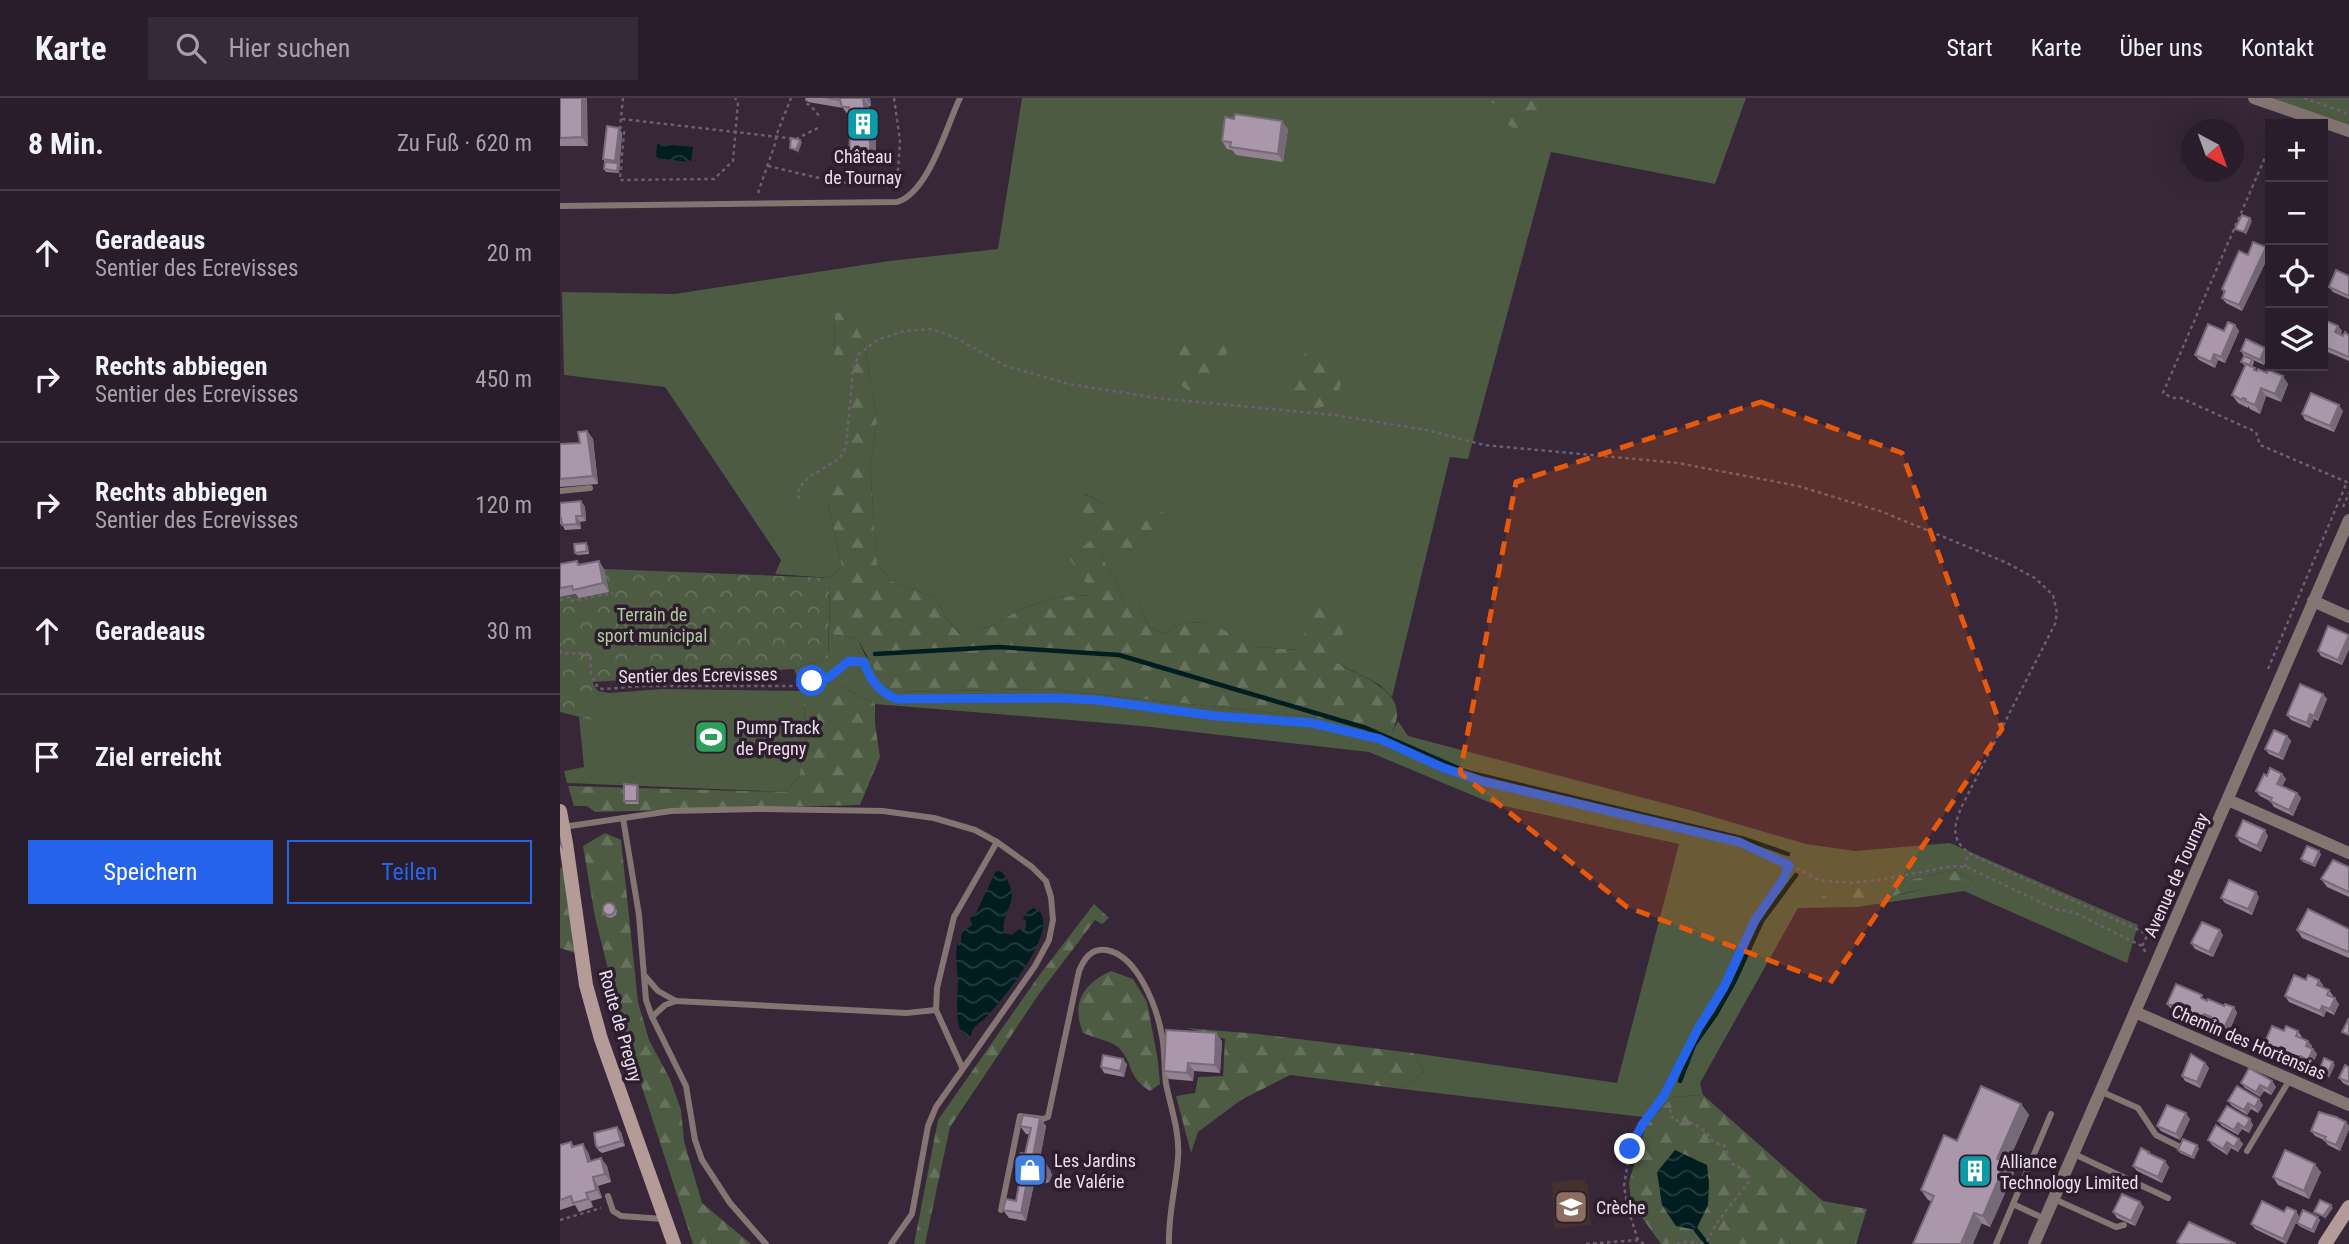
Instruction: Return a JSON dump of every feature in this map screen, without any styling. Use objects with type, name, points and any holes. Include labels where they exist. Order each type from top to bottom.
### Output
[{"type":"street","points":[[2255,98],[2349,131]]},
{"type":"street","name":"Avenue de Tournay","points":[[2034,1244],[2314,601],[2347,515]]},
{"type":"street","points":[[2314,601],[2349,617]]},
{"type":"street","points":[[2228,800],[2349,853]]},
{"type":"street","name":"Route de Pregny","points":[[560,811],[564,857],[586,985],[601,1039],[674,1244]]},
{"type":"street","name":"Chemin des Hortensias","points":[[2135,1012],[2349,1105]]},
{"type":"street","points":[[2325,1244],[2349,1208]]},
{"type":"lane","points":[[560,206],[905,200],[917,190],[925,177],[960,98]]},
{"type":"lane","points":[[560,491],[590,488]]},
{"type":"lane","points":[[563,827],[671,811],[883,811],[959,824],[979,831],[1032,867],[1046,881],[1053,908],[1049,940],[1042,955],[962,1067],[930,1120],[912,1214],[891,1244]]},
{"type":"lane","points":[[623,818],[639,915],[646,1000],[686,1086],[695,1140],[702,1160],[730,1203],[766,1244]]},
{"type":"lane","points":[[962,1067],[936,1010],[937,988],[954,917],[997,842]]},
{"type":"lane","points":[[1001,1210],[1020,1116],[1043,1119],[1048,1117],[1083,960],[1093,951],[1113,951],[1139,975],[1150,996],[1163,1038],[1163,1063],[1178,1142],[1169,1244]]},
{"type":"lane","points":[[643,975],[664,996],[676,1001],[906,1013],[936,1010]]},
{"type":"lane","points":[[652,1017],[665,1005],[676,1001]]},
{"type":"lane","points":[[2247,1151],[2290,1079]]},
{"type":"lane","points":[[2100,1091],[2138,1108],[2156,1135],[2182,1148]]},
{"type":"lane","points":[[1996,1244],[2051,1114]]},
{"type":"lane","points":[[2073,1154],[2168,1198]]},
{"type":"lane","points":[[608,1196],[613,1211],[621,1216],[665,1219]]},
{"type":"lane","points":[[2054,1199],[2116,1227],[2124,1225]]},
{"type":"lane","points":[[2013,1204],[2045,1219]]},
{"type":"path","points":[[622,98],[620,127],[624,132],[620,180],[714,179],[733,161],[738,102],[736,98]]},
{"type":"path","points":[[754,204],[791,98]]},
{"type":"path","points":[[807,98],[805,103],[820,117]]},
{"type":"path","points":[[768,166],[836,182],[897,187],[900,141],[894,98]]},
{"type":"path","points":[[2304,98],[2349,114]]},
{"type":"path","points":[[621,119],[796,138],[818,128]]},
{"type":"path","points":[[2265,158],[2163,393],[2173,398],[2181,398],[2256,432],[2260,445],[2349,483]]},
{"type":"path","points":[[799,499],[799,488],[809,477],[839,459],[846,447],[853,370],[859,354],[877,340],[905,331],[933,329],[958,339],[1006,366],[1069,384],[1157,398],[1334,415],[1427,430],[1484,445],[1678,463],[1773,481],[1850,501],[1901,519],[2022,570],[2043,583],[2056,601],[2057,612],[2050,634],[1958,816],[1955,824],[1956,837],[1962,849],[2165,942]]},
{"type":"path","points":[[2347,515],[2343,508],[2349,493]]},
{"type":"path","points":[[560,600],[571,597],[572,601],[612,593]]},
{"type":"path","name":"Sentier des Ecrevisses","points":[[560,643],[561,653],[590,654],[590,673],[598,688],[603,690],[643,686],[794,686],[829,677],[849,661],[864,662],[881,692],[896,699],[1097,700],[1216,716],[1312,723],[1380,739],[1444,768],[1482,781],[1739,842],[1819,880],[1850,883],[1943,867],[1965,867],[2055,909],[2073,912],[2142,946]]},
{"type":"path","points":[[1965,867],[1968,853]]},
{"type":"path","points":[[1638,1240],[1625,1196],[1630,1149],[1642,1125],[1663,1097],[1699,1027],[1724,987],[1754,922],[1784,878],[1789,865]]},
{"type":"path","points":[[2148,934],[2142,946],[2148,957]]},
{"type":"path","points":[[1663,1097],[1673,1120],[1693,1123],[1706,1132],[1713,1142],[1724,1146],[1731,1163],[1748,1173],[1750,1180],[1725,1215],[1716,1221],[1708,1240],[1700,1244],[1689,1241],[1677,1244]]},
{"type":"path","points":[[560,1220],[611,1205]]},
{"type":"path","points":[[1586,1244],[1638,1240],[1644,1244]]},
{"type":"highlighted area","points":[[1761,402],[1902,453],[2002,729],[1830,983],[1627,907],[1460,773],[1516,482]]},
{"type":"shaded area","name":"Crèche","points":[[1585,1179],[1585,1184],[1588,1184],[1591,1225],[1554,1229],[1552,1182]]},
{"type":"green space","points":[[1022,98],[1746,98],[1715,184],[1551,152],[1468,459],[1450,457],[1392,697],[1380,685],[1336,662],[1314,606],[1300,650],[1256,647],[1209,623],[1184,622],[1163,634],[1148,626],[1139,603],[1124,603],[1116,581],[1101,556],[1110,544],[1141,530],[1134,519],[1085,494],[1097,534],[1094,595],[1055,597],[1019,610],[993,626],[960,633],[946,619],[936,598],[891,581],[877,564],[870,466],[877,422],[864,343],[835,314],[834,356],[848,376],[850,440],[849,464],[828,504],[842,567],[830,578],[775,574],[781,560],[665,387],[564,375],[562,292],[675,294],[889,261],[998,249]]},
{"type":"green space","points":[[1490,98],[1542,98],[1551,107],[1537,124],[1515,130],[1502,119],[1504,105],[1492,103]]},
{"type":"green space","points":[[2272,98],[2349,98],[2349,127]]},
{"type":"green space","points":[[849,312],[864,343],[877,422],[870,466],[877,564],[891,581],[936,598],[946,619],[959,633],[993,626],[1019,610],[1055,597],[1094,595],[1070,559],[1097,534],[1070,517],[1070,502],[1084,494],[1134,518],[1150,506],[1165,514],[1163,530],[1141,530],[1149,544],[1136,558],[1110,545],[1101,556],[1116,581],[1124,603],[1139,603],[1148,626],[1163,634],[1184,622],[1210,623],[1256,647],[1299,650],[1314,606],[1347,616],[1336,662],[1371,681],[1391,696],[1396,706],[1397,718],[1392,732],[1312,717],[1046,689],[897,692],[883,684],[857,638],[829,634],[830,578],[842,567],[828,504],[804,491],[849,464],[848,377],[834,356],[835,313]]},
{"type":"green space","points":[[1230,336],[1226,376],[1210,388],[1197,392],[1186,389],[1173,371],[1174,349],[1184,339]]},
{"type":"green space","points":[[1306,353],[1332,355],[1341,382],[1337,395],[1331,401],[1324,406],[1310,409],[1297,404],[1282,386],[1291,368]]},
{"type":"green space","name":"Terrain de sport municipal","points":[[604,569],[830,578],[828,658],[794,669],[593,682],[592,720],[560,712],[560,597],[578,594]]},
{"type":"green space","points":[[829,634],[857,638],[865,655],[897,692],[1046,689],[1312,717],[1392,732],[1398,721],[1408,736],[1690,810],[1806,844],[1855,851],[1950,843],[2138,925],[2127,963],[1964,891],[1857,907],[1798,908],[1700,1083],[1703,1095],[1672,1097],[1652,1118],[1402,1089],[1424,1072],[1413,1053],[1617,1083],[1679,844],[1491,803],[1369,752],[1142,726],[875,704],[838,685],[804,704],[806,746],[800,775],[786,792],[567,783],[564,771],[584,767],[579,717],[592,719],[592,682],[598,691],[609,693],[662,689],[803,691],[794,669],[828,658]],"holes":[[[1953,870],[1972,879],[1970,888],[1955,885],[1898,895],[1847,890],[1901,882]]]},
{"type":"green space","points":[[834,685],[875,704],[880,757],[860,805],[595,812],[587,806],[574,806],[568,786],[786,792],[800,775],[806,746],[804,704]]},
{"type":"green space","points":[[605,833],[621,840],[638,1002],[649,1040],[670,1079],[681,1110],[684,1141],[702,1203],[751,1244],[693,1244],[623,1029],[595,917],[583,846]]},
{"type":"green space","points":[[563,866],[575,953],[560,948],[560,869]]},
{"type":"green space","points":[[1953,870],[1972,879],[1971,888],[1933,888],[1857,902],[1820,898],[1830,891],[1901,882]]},
{"type":"green space","points":[[1094,904],[1109,918],[1102,924],[1095,920],[1039,994],[950,1127],[925,1244],[914,1244],[938,1120],[1038,977]]},
{"type":"green space","points":[[1111,971],[1133,979],[1147,1002],[1160,1084],[1150,1091],[1137,1080],[1118,1047],[1083,1033],[1078,1012],[1082,996],[1093,982]]},
{"type":"green space","points":[[1187,1028],[1413,1053],[1424,1072],[1402,1089],[1290,1075],[1241,1100],[1198,1132],[1191,1153],[1176,1096],[1195,1093],[1198,1077],[1223,1076],[1225,1039]]},
{"type":"green space","points":[[1703,1095],[1823,1201],[1867,1209],[1856,1244],[1661,1244],[1631,1202],[1629,1182],[1646,1125],[1672,1097]]},
{"type":"water","points":[[657,144],[693,147],[691,162],[656,158]]},
{"type":"water","points":[[996,871],[1002,872],[1011,891],[1012,899],[1005,917],[1004,933],[1012,935],[1019,929],[1026,928],[1026,921],[1023,919],[1033,908],[1042,915],[1043,928],[1029,961],[1017,979],[968,1037],[960,1029],[958,1018],[957,945],[960,946],[962,933],[972,925],[970,918],[976,913]]},
{"type":"water","points":[[1675,1150],[1707,1165],[1708,1205],[1696,1230],[1676,1226],[1662,1205],[1657,1172]]},
{"type":"building","points":[[560,98],[582,98],[582,137],[560,138]]},
{"type":"building","points":[[827,98],[863,98],[870,133],[870,154],[849,153],[849,107],[842,107],[840,100]]},
{"type":"building","points":[[1235,114],[1282,121],[1278,154],[1230,147],[1231,142],[1222,141],[1225,117],[1234,119]]},
{"type":"building","points":[[607,126],[619,128],[615,161],[603,159]]},
{"type":"building","points":[[791,138],[800,140],[796,150],[790,148]]},
{"type":"building","points":[[605,162],[618,163],[617,171],[604,169]]},
{"type":"building","points":[[2242,215],[2250,218],[2244,232],[2235,229]]},
{"type":"building","points":[[2253,242],[2265,247],[2239,305],[2222,298],[2225,291],[2222,289],[2239,251],[2248,255]]},
{"type":"building","points":[[2336,270],[2349,276],[2349,296],[2329,287]]},
{"type":"building","points":[[2228,322],[2235,325],[2221,357],[2214,354],[2211,362],[2195,355],[2208,324],[2224,331]]},
{"type":"building","points":[[2328,322],[2338,326],[2335,332],[2343,336],[2345,332],[2349,336],[2349,357],[2328,348]]},
{"type":"building","points":[[2246,339],[2265,348],[2260,360],[2241,351]]},
{"type":"building","points":[[2244,356],[2252,359],[2250,365],[2241,362]]},
{"type":"building","points":[[2246,364],[2257,371],[2270,371],[2283,376],[2275,394],[2261,388],[2255,405],[2232,395]]},
{"type":"building","points":[[2311,393],[2339,405],[2330,426],[2302,414]]},
{"type":"building","points":[[587,431],[593,476],[560,479],[560,444],[580,443],[578,432]]},
{"type":"building","points":[[581,501],[582,516],[576,516],[577,524],[562,525],[560,503]]},
{"type":"building","points":[[586,543],[587,551],[575,553],[574,544]]},
{"type":"building","points":[[577,561],[578,565],[599,561],[603,583],[573,590],[572,586],[560,588],[560,564]]},
{"type":"building","points":[[2328,626],[2349,635],[2338,660],[2318,651]]},
{"type":"building","points":[[2300,684],[2323,694],[2314,716],[2310,714],[2307,723],[2287,715]]},
{"type":"building","points":[[2274,730],[2287,736],[2279,755],[2265,749]]},
{"type":"building","points":[[2270,768],[2282,774],[2277,784],[2297,793],[2289,810],[2256,791]]},
{"type":"building","points":[[624,784],[637,785],[637,801],[624,801]]},
{"type":"building","points":[[2243,820],[2265,830],[2257,846],[2236,836]]},
{"type":"building","points":[[2307,846],[2319,851],[2313,865],[2301,859]]},
{"type":"building","points":[[2333,860],[2349,867],[2349,892],[2321,879]]},
{"type":"building","points":[[2229,880],[2256,892],[2248,909],[2221,898]]},
{"type":"building","points":[[609,903],[615,909],[609,915],[603,909]]},
{"type":"building","points":[[2308,909],[2349,929],[2348,952],[2297,930]]},
{"type":"building","points":[[2202,922],[2220,930],[2209,952],[2191,943]]},
{"type":"building","points":[[2294,975],[2306,980],[2308,975],[2319,980],[2317,985],[2329,990],[2327,995],[2335,998],[2330,1009],[2322,1006],[2320,1011],[2285,996]]},
{"type":"building","points":[[2176,984],[2202,995],[2201,998],[2207,1001],[2208,999],[2234,1007],[2224,1028],[2209,1021],[2211,1017],[2204,1014],[2202,1017],[2193,1015],[2186,1012],[2186,1009],[2167,1004]]},
{"type":"building","points":[[2349,1018],[2349,1035],[2342,1032]]},
{"type":"building","points":[[2272,1026],[2284,1031],[2286,1026],[2298,1031],[2296,1036],[2308,1041],[2306,1046],[2313,1049],[2308,1060],[2300,1056],[2298,1062],[2263,1046]]},
{"type":"building","points":[[1166,1030],[1216,1033],[1215,1065],[1188,1063],[1187,1073],[1164,1071]]},
{"type":"building","points":[[2191,1054],[2205,1063],[2197,1082],[2182,1076]]},
{"type":"building","points":[[1103,1055],[1123,1059],[1120,1071],[1101,1067]]},
{"type":"building","points":[[2324,1058],[2333,1062],[2327,1075],[2319,1071]]},
{"type":"building","points":[[2345,1065],[2349,1067],[2349,1082],[2339,1078]]},
{"type":"building","points":[[2249,1068],[2272,1081],[2268,1089],[2260,1085],[2256,1092],[2241,1083]]},
{"type":"building","name":"Alliance Technology Limited","points":[[1981,1086],[2021,1104],[1997,1159],[2006,1162],[1983,1216],[1974,1213],[1961,1244],[1913,1244],[1934,1196],[1921,1190],[1944,1135],[1957,1141]]},
{"type":"building","points":[[2237,1086],[2259,1099],[2255,1107],[2248,1103],[2244,1110],[2228,1101]]},
{"type":"building","points":[[2167,1105],[2186,1113],[2176,1134],[2157,1126]]},
{"type":"building","points":[[2227,1106],[2250,1119],[2245,1128],[2238,1123],[2234,1130],[2218,1121]]},
{"type":"building","points":[[2319,1112],[2346,1122],[2336,1145],[2311,1131]]},
{"type":"building","points":[[1023,1115],[1040,1118],[1033,1156],[1038,1156],[1045,1162],[1046,1167],[1043,1174],[1028,1176],[1021,1213],[1003,1210],[1006,1199],[1016,1201],[1021,1174],[1017,1173],[1021,1153],[1025,1154],[1031,1128],[1020,1126]]},
{"type":"building","points":[[2216,1125],[2239,1139],[2234,1147],[2227,1142],[2223,1149],[2208,1140]]},
{"type":"building","points":[[617,1127],[621,1141],[598,1148],[596,1146],[594,1133]]},
{"type":"building","points":[[2183,1139],[2197,1145],[2192,1157],[2178,1150]]},
{"type":"building","points":[[571,1142],[572,1147],[583,1144],[588,1162],[601,1158],[605,1174],[593,1177],[596,1190],[586,1193],[588,1199],[573,1203],[571,1196],[560,1200],[560,1145]]},
{"type":"building","points":[[2141,1148],[2165,1161],[2158,1177],[2133,1166]]},
{"type":"building","points":[[2285,1150],[2315,1164],[2304,1191],[2273,1177]]},
{"type":"building","points":[[2122,1194],[2140,1202],[2131,1221],[2113,1212]]},
{"type":"building","points":[[2320,1200],[2331,1205],[2323,1216],[2314,1212]]},
{"type":"building","points":[[2262,1201],[2284,1212],[2287,1207],[2296,1211],[2283,1239],[2251,1224]]},
{"type":"building","points":[[2303,1210],[2318,1217],[2312,1230],[2297,1223]]},
{"type":"building","points":[[2189,1222],[2236,1244],[2180,1244],[2177,1242]]},
{"type":"waterway","points":[[875,654],[998,647],[1119,655],[1366,728],[1467,772],[1745,839],[1788,854]]},
{"type":"waterway","points":[[1680,1081],[1694,1045],[1734,982],[1762,921],[1796,875]]},
{"type":"waterway","points":[[1696,1230],[1707,1244]]},
{"type":"place","name":"Château de Tournay","points":[[863,124]]},
{"type":"place","name":"Pump Track de Pregny","points":[[711,737]]},
{"type":"place","name":"Les Jardins de Valérie","points":[[1030,1170]]},
{"type":"place","name":"Alliance Technology Limited","points":[[1975,1171]]},
{"type":"place","name":"Crèche","points":[[1571,1207]]},
{"type":"route","points":[[812,681],[829,677],[849,661],[864,662],[881,692],[896,699],[1097,700],[1216,716],[1312,723],[1380,739],[1444,768],[1482,781],[1739,842],[1789,865],[1784,878],[1759,911],[1724,987],[1699,1027],[1663,1097],[1642,1125],[1630,1149]]}]
